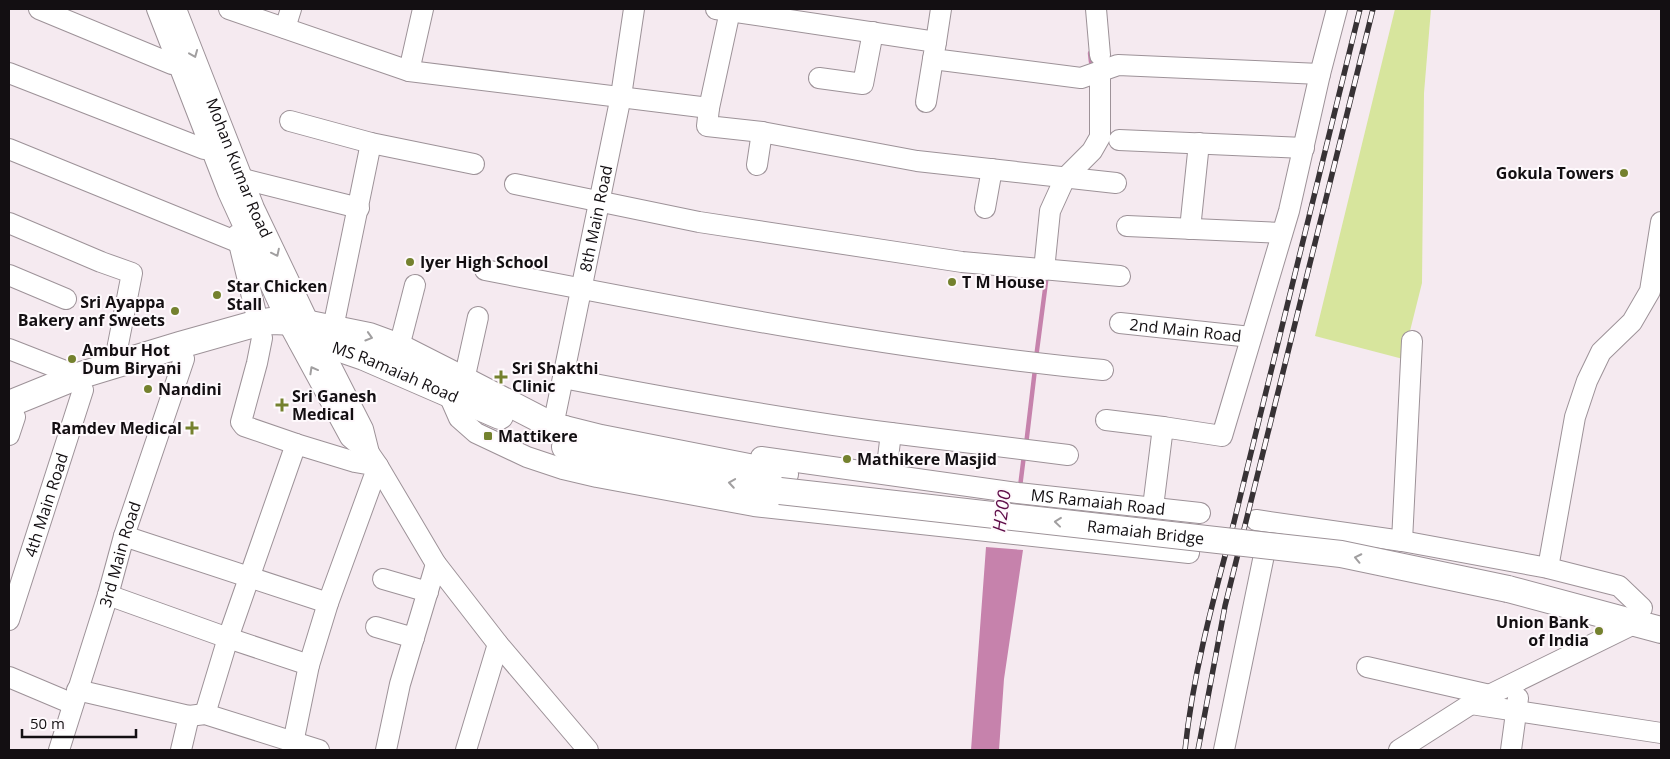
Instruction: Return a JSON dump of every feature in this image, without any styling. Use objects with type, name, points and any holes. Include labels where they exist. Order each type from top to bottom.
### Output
[{"type":"main road","name":"MS Ramaiah Road","points":[[80,383],[184,359],[260,331]]},
{"type":"main road","name":"MS Ramaiah Road","points":[[10,419],[114,365],[260,331],[369,336],[399,347],[456,386],[564,447],[674,473],[782,482]]},
{"type":"main road","name":"MS Ramaiah Road","points":[[314,334],[364,357],[456,386],[553,426],[782,482]]},
{"type":"main road","name":"Ramaiah Bridge","points":[[782,482],[1341,554],[1509,580],[1641,618]]},
{"type":"main road","points":[[1641,618],[1661,630]]},
{"type":"street","points":[[39,9],[172,64]]},
{"type":"street","points":[[151,9],[240,243],[260,331],[257,363],[241,422],[244,426],[355,462],[374,459]]},
{"type":"street","points":[[157,9],[228,192],[314,334],[363,428],[374,459],[436,564],[580,747]]},
{"type":"street","name":"Mohan Kumar Road","points":[[176,9],[254,208],[314,334]]},
{"type":"street","points":[[229,9],[409,71],[709,108]]},
{"type":"street","points":[[285,28],[291,9]]},
{"type":"street","points":[[409,71],[424,9]]},
{"type":"street","name":"8th Main Road","points":[[553,426],[621,96],[634,9]]},
{"type":"street","points":[[926,102],[941,9]]},
{"type":"street","points":[[1044,270],[1050,211],[1065,178],[1092,151],[1100,137],[1100,63],[1096,9]]},
{"type":"street","points":[[1106,420],[1222,436],[1282,233],[1337,9]]},
{"type":"street","points":[[1116,183],[916,161],[762,132],[707,126],[723,10],[873,32],[935,51],[1081,78],[1100,63],[1320,74]]},
{"type":"street","points":[[819,78],[863,84],[873,32]]},
{"type":"street","points":[[9,73],[204,149]]},
{"type":"street","points":[[290,121],[371,143],[474,164]]},
{"type":"street","points":[[757,165],[762,132]]},
{"type":"street","points":[[1119,140],[1304,148]]},
{"type":"street","points":[[314,334],[359,208],[371,143]]},
{"type":"street","points":[[1190,229],[1199,143]]},
{"type":"street","points":[[9,149],[240,243]]},
{"type":"street","points":[[985,208],[992,169]]},
{"type":"street","points":[[243,179],[359,208]]},
{"type":"street","points":[[515,184],[600,200],[699,222],[962,262],[1120,276]]},
{"type":"street","points":[[9,223],[101,262],[132,272],[114,365]]},
{"type":"street","points":[[1548,568],[1575,417],[1586,381],[1601,352],[1632,322],[1650,291],[1661,224]]},
{"type":"street","points":[[1127,226],[1282,233]]},
{"type":"street","points":[[485,270],[834,335],[1033,363],[1103,370]]},
{"type":"street","points":[[9,275],[66,299]]},
{"type":"street","points":[[399,347],[415,285]]},
{"type":"street","points":[[478,317],[456,386],[459,418],[476,433],[527,457],[563,469],[754,506],[1190,553]]},
{"type":"street","name":"2nd Main Road","points":[[1120,323],[1251,337]]},
{"type":"street","points":[[1402,541],[1412,341]]},
{"type":"street","points":[[9,349],[80,383]]},
{"type":"street","name":"3rd Main Road","points":[[59,750],[108,595],[124,536],[184,359]]},
{"type":"street","points":[[563,378],[814,424],[1068,455]]},
{"type":"street","name":"4th Main Road","points":[[9,620],[80,383]]},
{"type":"street","name":"MS Ramaiah Road","points":[[553,426],[570,426],[635,439],[810,465],[1021,493],[1200,513]]},
{"type":"street","points":[[1153,507],[1163,427]]},
{"type":"street","points":[[886,474],[891,433]]},
{"type":"street","points":[[181,750],[228,638],[296,444]]},
{"type":"street","points":[[9,677],[75,696],[197,715],[305,747],[309,665],[374,459]]},
{"type":"street","points":[[804,512],[810,465]]},
{"type":"street","points":[[1094,543],[1100,501]]},
{"type":"street","points":[[1256,520],[1402,541],[1548,568],[1619,586],[1641,618]]},
{"type":"street","points":[[124,536],[328,603]]},
{"type":"street","points":[[1224,750],[1264,555]]},
{"type":"street","points":[[386,750],[400,684],[436,564]]},
{"type":"street","points":[[1396,573],[1471,588],[1574,613],[1641,618]]},
{"type":"street","points":[[382,579],[428,592]]},
{"type":"street","points":[[108,595],[309,665]]},
{"type":"street","points":[[1399,750],[1472,704],[1641,618]]},
{"type":"street","points":[[376,627],[414,638]]},
{"type":"street","points":[[468,750],[498,644]]},
{"type":"street","points":[[1367,667],[1490,695]]},
{"type":"street","points":[[1511,750],[1523,678]]},
{"type":"street","points":[[1472,704],[1661,733]]},
{"type":"green space","points":[[1395,9],[1431,9],[1424,93],[1422,283],[1403,359],[1315,336]]},
{"type":"shaded area","points":[[986,547],[1023,550],[1004,679],[999,750],[971,750]]},
{"type":"waterway","name":"H200","points":[[1090,53],[1091,62]]},
{"type":"waterway","name":"H200","points":[[1036,358],[1047,274]]},
{"type":"waterway","name":"H200","points":[[1026,445],[1035,369]]},
{"type":"waterway","name":"H200","points":[[1020,487],[1024,455]]},
{"type":"railway","points":[[1185,750],[1193,692],[1205,635],[1360,9]]},
{"type":"railway","points":[[1198,750],[1225,606],[1373,9]]},
{"type":"place","name":"Gokula Towers","points":[[1624,173]]},
{"type":"place","name":"Iyer High School","points":[[410,262]]},
{"type":"place","name":"T M House","points":[[952,282]]},
{"type":"place","name":"Star Chicken Stall","points":[[217,295]]},
{"type":"place","name":"Sri Ayappa Bakery anf Sweets","points":[[175,311]]},
{"type":"place","name":"Ambur Hot Dum Biryani","points":[[72,359]]},
{"type":"place","name":"Sri Shakthi Clinic","points":[[501,377]]},
{"type":"place","name":"Nandini","points":[[148,389]]},
{"type":"place","name":"Sri Ganesh Medical","points":[[282,405]]},
{"type":"place","name":"Ramdev Medical","points":[[192,428]]},
{"type":"place","name":"Mattikere","points":[[488,436]]},
{"type":"place","name":"Mathikere Masjid","points":[[847,459]]},
{"type":"place","name":"Union Bank of India","points":[[1599,631]]}]
